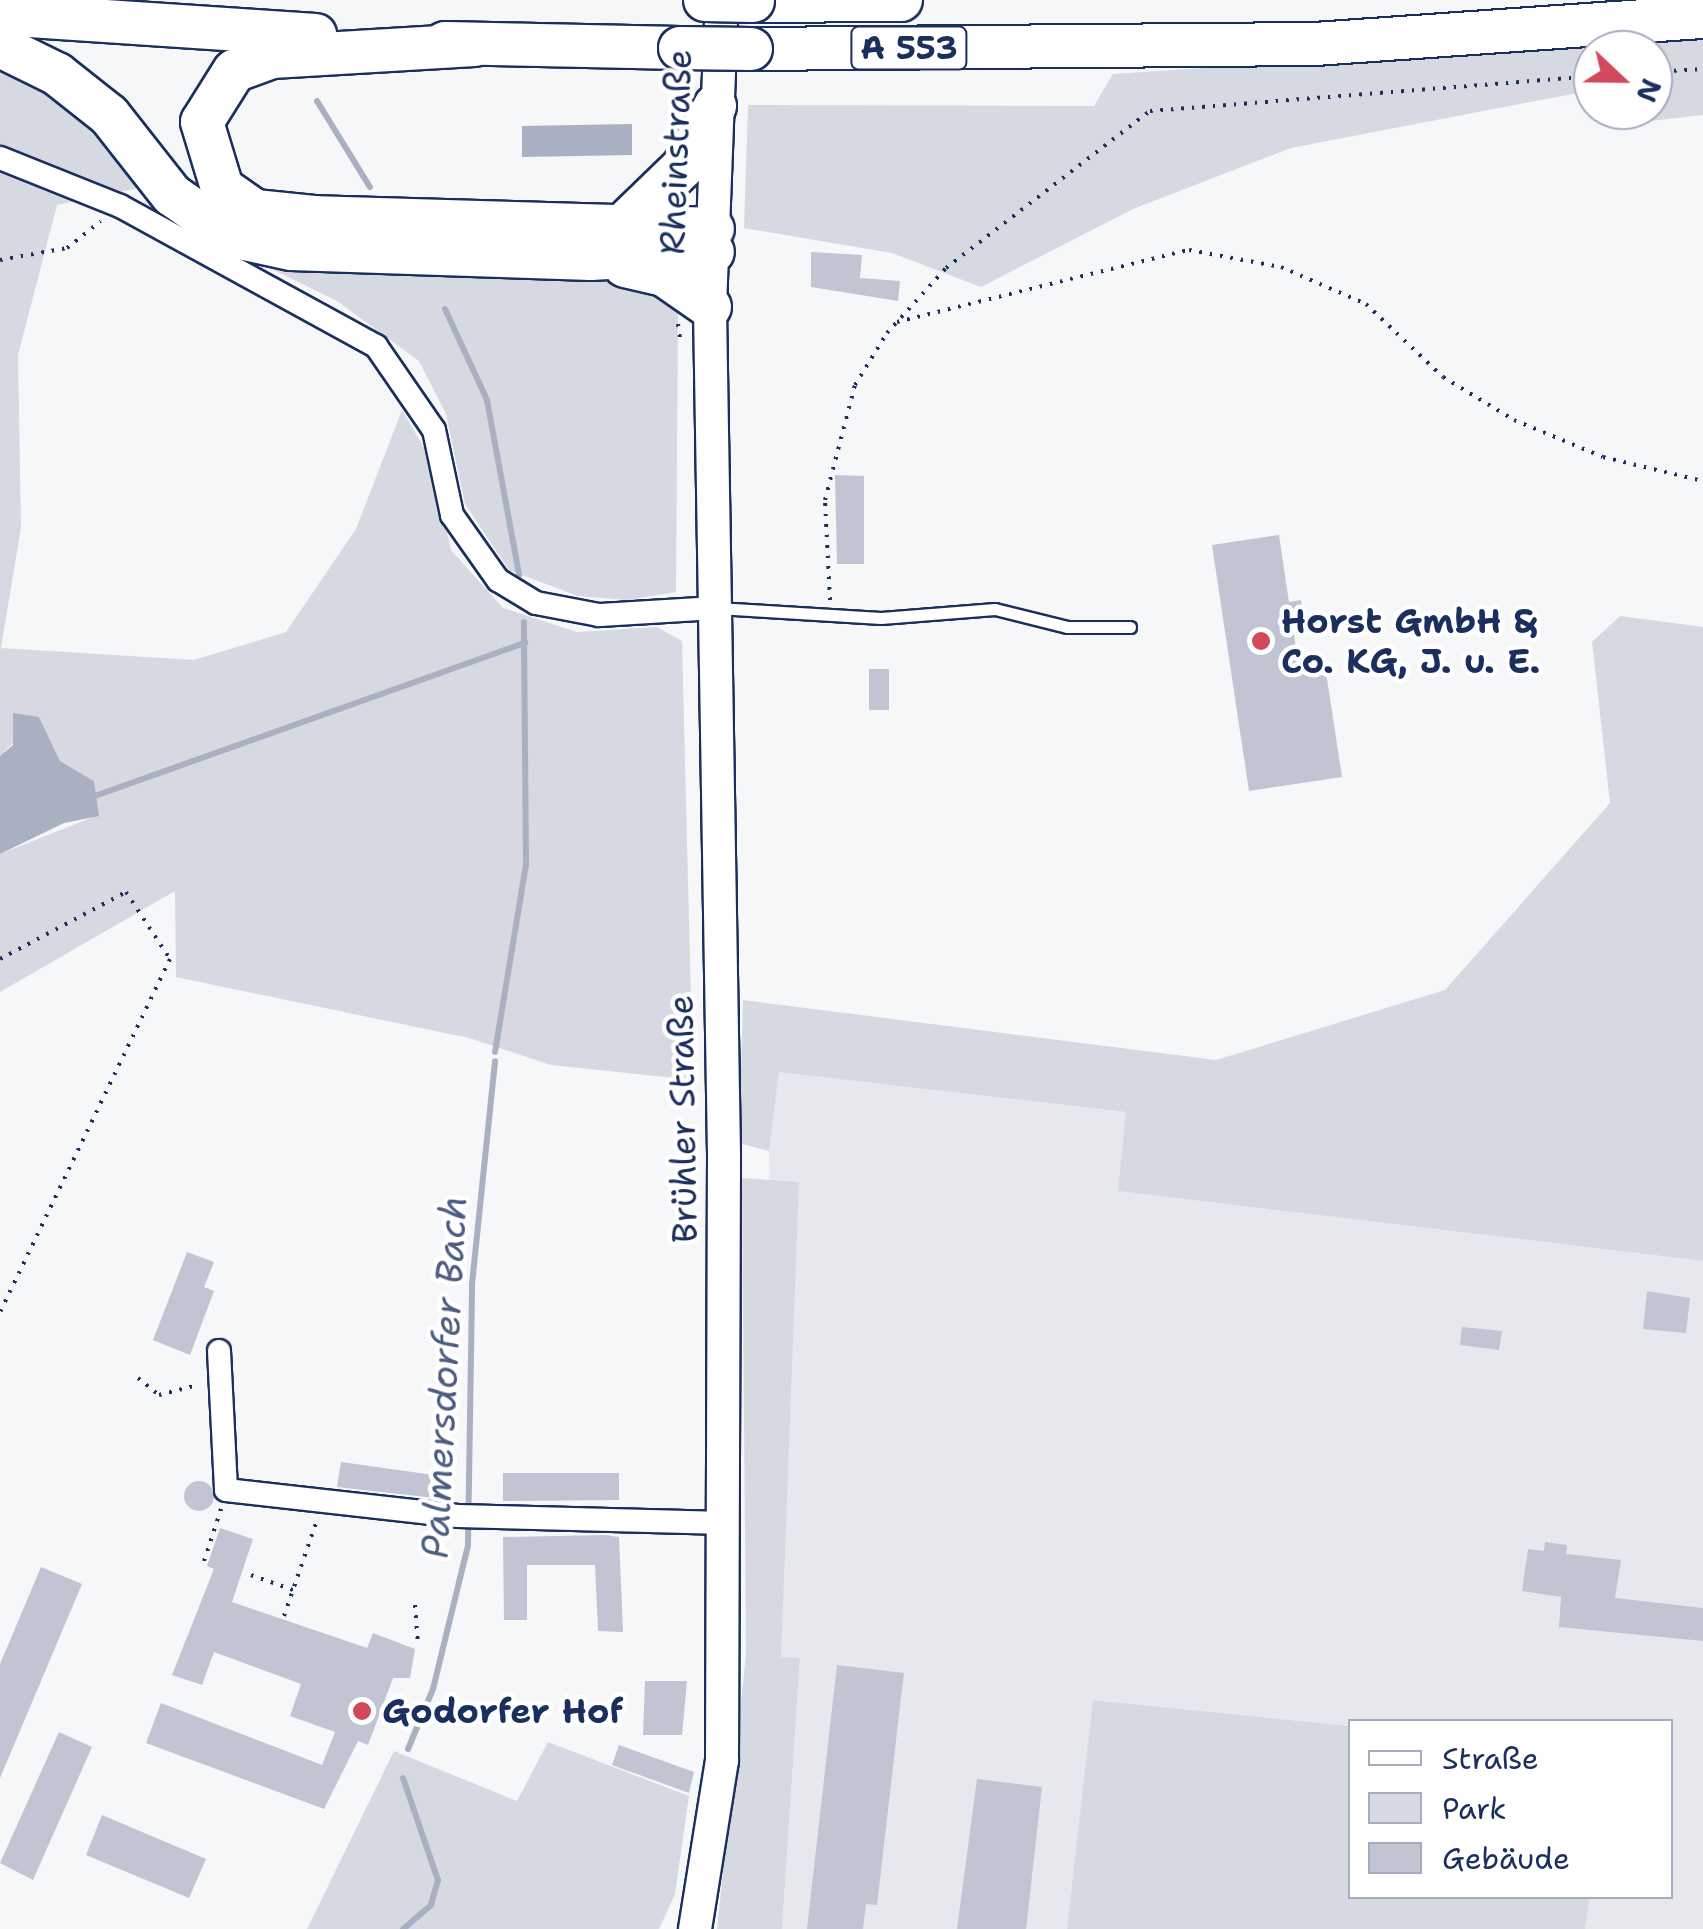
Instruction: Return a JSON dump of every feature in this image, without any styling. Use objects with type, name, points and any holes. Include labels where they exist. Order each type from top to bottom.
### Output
[{"type":"highway","name":"A 553","points":[[706,0],[900,0]]},
{"type":"highway","name":"A 553","points":[[0,14],[474,45],[751,49],[1315,44],[1703,16]]},
{"type":"highway","points":[[474,45],[272,56],[234,71],[202,122],[222,188],[255,211],[314,217],[626,222],[713,240]]},
{"type":"highway","points":[[0,46],[56,74],[109,116],[172,195],[231,236],[291,249],[591,258],[713,240]]},
{"type":"highway","points":[[626,222],[682,167],[715,106]]},
{"type":"highway","points":[[591,258],[664,275],[710,307]]},
{"type":"main road","name":"Rheinstraße","points":[[710,307],[722,0]]},
{"type":"main road","name":"Brühler Straße","points":[[695,1929],[722,1760],[725,1523],[710,307]]},
{"type":"street","points":[[0,158],[120,206],[376,346],[434,430],[452,515],[498,580],[536,603],[599,615],[716,608]]},
{"type":"street","points":[[219,1351],[226,1490],[466,1517],[725,1523]]},
{"type":"lane","points":[[716,608],[830,610],[881,618],[995,609],[1067,628],[1130,627]]},
{"type":"path","points":[[1673,70],[1703,68]]},
{"type":"path","points":[[830,610],[825,500],[855,385],[897,322],[946,268],[1150,111],[1573,78]]},
{"type":"path","points":[[0,260],[67,248],[120,206]]},
{"type":"path","points":[[897,322],[1188,250],[1282,266],[1366,304],[1443,377],[1514,420],[1604,457],[1703,481]]},
{"type":"path","points":[[0,959],[126,892],[170,959],[0,1312]]},
{"type":"path","points":[[138,1378],[159,1395],[222,1378]]},
{"type":"path","points":[[204,1561],[226,1490]]},
{"type":"path","points":[[284,1616],[323,1502]]},
{"type":"path","points":[[251,1575],[293,1590]]},
{"type":"path","points":[[415,1605],[418,1646]]},
{"type":"shaded area","points":[[779,1071],[1127,1112],[1119,1191],[1703,1261],[1703,1929],[1585,1929],[1590,1899],[1673,1899],[1673,1719],[1348,1719],[1348,1726],[1094,1700],[1067,1929],[782,1929],[800,1659],[781,1658],[769,1151]]},
{"type":"green space","points":[[1703,35],[1703,115],[1673,118],[1673,37]]},
{"type":"green space","points":[[1573,44],[1573,94],[1291,148],[1133,209],[981,287],[892,253],[744,228],[748,105],[1094,106],[1113,74]]},
{"type":"green space","points":[[0,61],[36,75],[153,185],[57,205],[18,355],[21,528],[1,648],[194,660],[286,632],[356,529],[402,410],[430,458],[451,550],[503,608],[577,632],[657,627],[682,641],[693,1080],[551,1065],[469,1038],[176,977],[175,891],[0,992],[0,854],[98,815],[94,781],[60,761],[39,717],[0,756]]},
{"type":"green space","points":[[257,262],[652,277],[678,312],[676,592],[627,600],[578,596],[509,570],[465,504],[446,414],[419,361],[337,301]]},
{"type":"green space","points":[[1620,616],[1703,627],[1703,1261],[1118,1191],[1126,1112],[779,1072],[769,1151],[739,1143],[743,1000],[1216,1060],[1445,990],[1610,803],[1592,642]]},
{"type":"green space","points":[[742,1178],[799,1182],[781,1657],[800,1658],[782,1929],[717,1929],[746,1655]]},
{"type":"green space","points":[[1093,1700],[1348,1726],[1348,1899],[1590,1899],[1585,1929],[1067,1929]]},
{"type":"green space","points":[[548,1742],[689,1796],[675,1894],[659,1929],[307,1929],[394,1751],[517,1801]]},
{"type":"water","points":[[632,124],[632,155],[522,157],[522,126]]},
{"type":"water","points":[[13,713],[39,717],[60,761],[94,781],[99,816],[64,823],[0,854],[0,756],[13,745]]},
{"type":"building","points":[[811,252],[862,255],[859,289],[860,278],[900,281],[898,301],[811,287]]},
{"type":"building","points":[[835,475],[864,476],[864,564],[837,564]]},
{"type":"building","name":"Horst GmbH & Co. KG, J. u. E.","points":[[1279,535],[1289,602],[1301,600],[1304,618],[1292,620],[1298,663],[1324,659],[1342,777],[1249,791],[1212,545]]},
{"type":"building","points":[[869,669],[889,669],[889,710],[869,710]]},
{"type":"building","points":[[187,1252],[214,1262],[204,1287],[214,1291],[190,1355],[153,1340]]},
{"type":"building","points":[[1647,1291],[1690,1298],[1686,1333],[1643,1329]]},
{"type":"building","points":[[1462,1327],[1502,1331],[1499,1350],[1460,1345]]},
{"type":"building","points":[[341,1462],[448,1477],[444,1499],[337,1487]]},
{"type":"building","points":[[503,1473],[619,1473],[619,1500],[503,1501]]},
{"type":"building","points":[[199,1481],[210,1485],[214,1496],[210,1507],[199,1511],[188,1507],[184,1496],[188,1485]]},
{"type":"building","points":[[220,1528],[253,1539],[232,1602],[367,1648],[373,1633],[415,1649],[410,1678],[393,1678],[368,1745],[358,1741],[324,1809],[146,1743],[161,1703],[322,1765],[335,1732],[290,1716],[301,1684],[214,1652],[202,1685],[172,1675],[214,1569],[207,1566]]},
{"type":"building","points":[[503,1537],[619,1537],[623,1632],[598,1631],[595,1565],[527,1565],[527,1620],[504,1620]]},
{"type":"building","points":[[1545,1542],[1567,1545],[1566,1554],[1621,1560],[1615,1598],[1703,1608],[1703,1641],[1559,1627],[1561,1597],[1522,1591],[1528,1549],[1544,1551]]},
{"type":"building","points":[[41,1567],[82,1584],[0,1778],[0,1664]]},
{"type":"building","points":[[837,1665],[904,1673],[877,1905],[866,1904],[863,1929],[807,1929]]},
{"type":"building","points":[[645,1681],[687,1681],[682,1735],[643,1735]]},
{"type":"building","points":[[59,1732],[92,1747],[33,1880],[0,1863]]},
{"type":"building","points":[[619,1745],[694,1772],[689,1793],[612,1765]]},
{"type":"building","points":[[977,1779],[1042,1787],[1026,1929],[957,1929]]},
{"type":"building","points":[[102,1815],[206,1859],[189,1898],[86,1855]]},
{"type":"waterway","name":"Palmersdorfer Bach","points":[[317,101],[370,187]]},
{"type":"waterway","name":"Palmersdorfer Bach","points":[[445,309],[487,400],[519,575]]},
{"type":"waterway","name":"Palmersdorfer Bach","points":[[495,1052],[526,864],[524,622]]},
{"type":"waterway","points":[[92,797],[525,643]]},
{"type":"waterway","name":"Palmersdorfer Bach","points":[[408,1749],[433,1689],[468,1545],[472,1284],[495,1061]]},
{"type":"waterway","name":"Palmersdorfer Bach","points":[[403,1778],[438,1880],[431,1905],[403,1929]]},
{"type":"place","name":"Horst GmbH & Co. KG, J. u. E.","points":[[1261,641]]},
{"type":"place","name":"Godorfer Hof","points":[[362,1711]]}]
